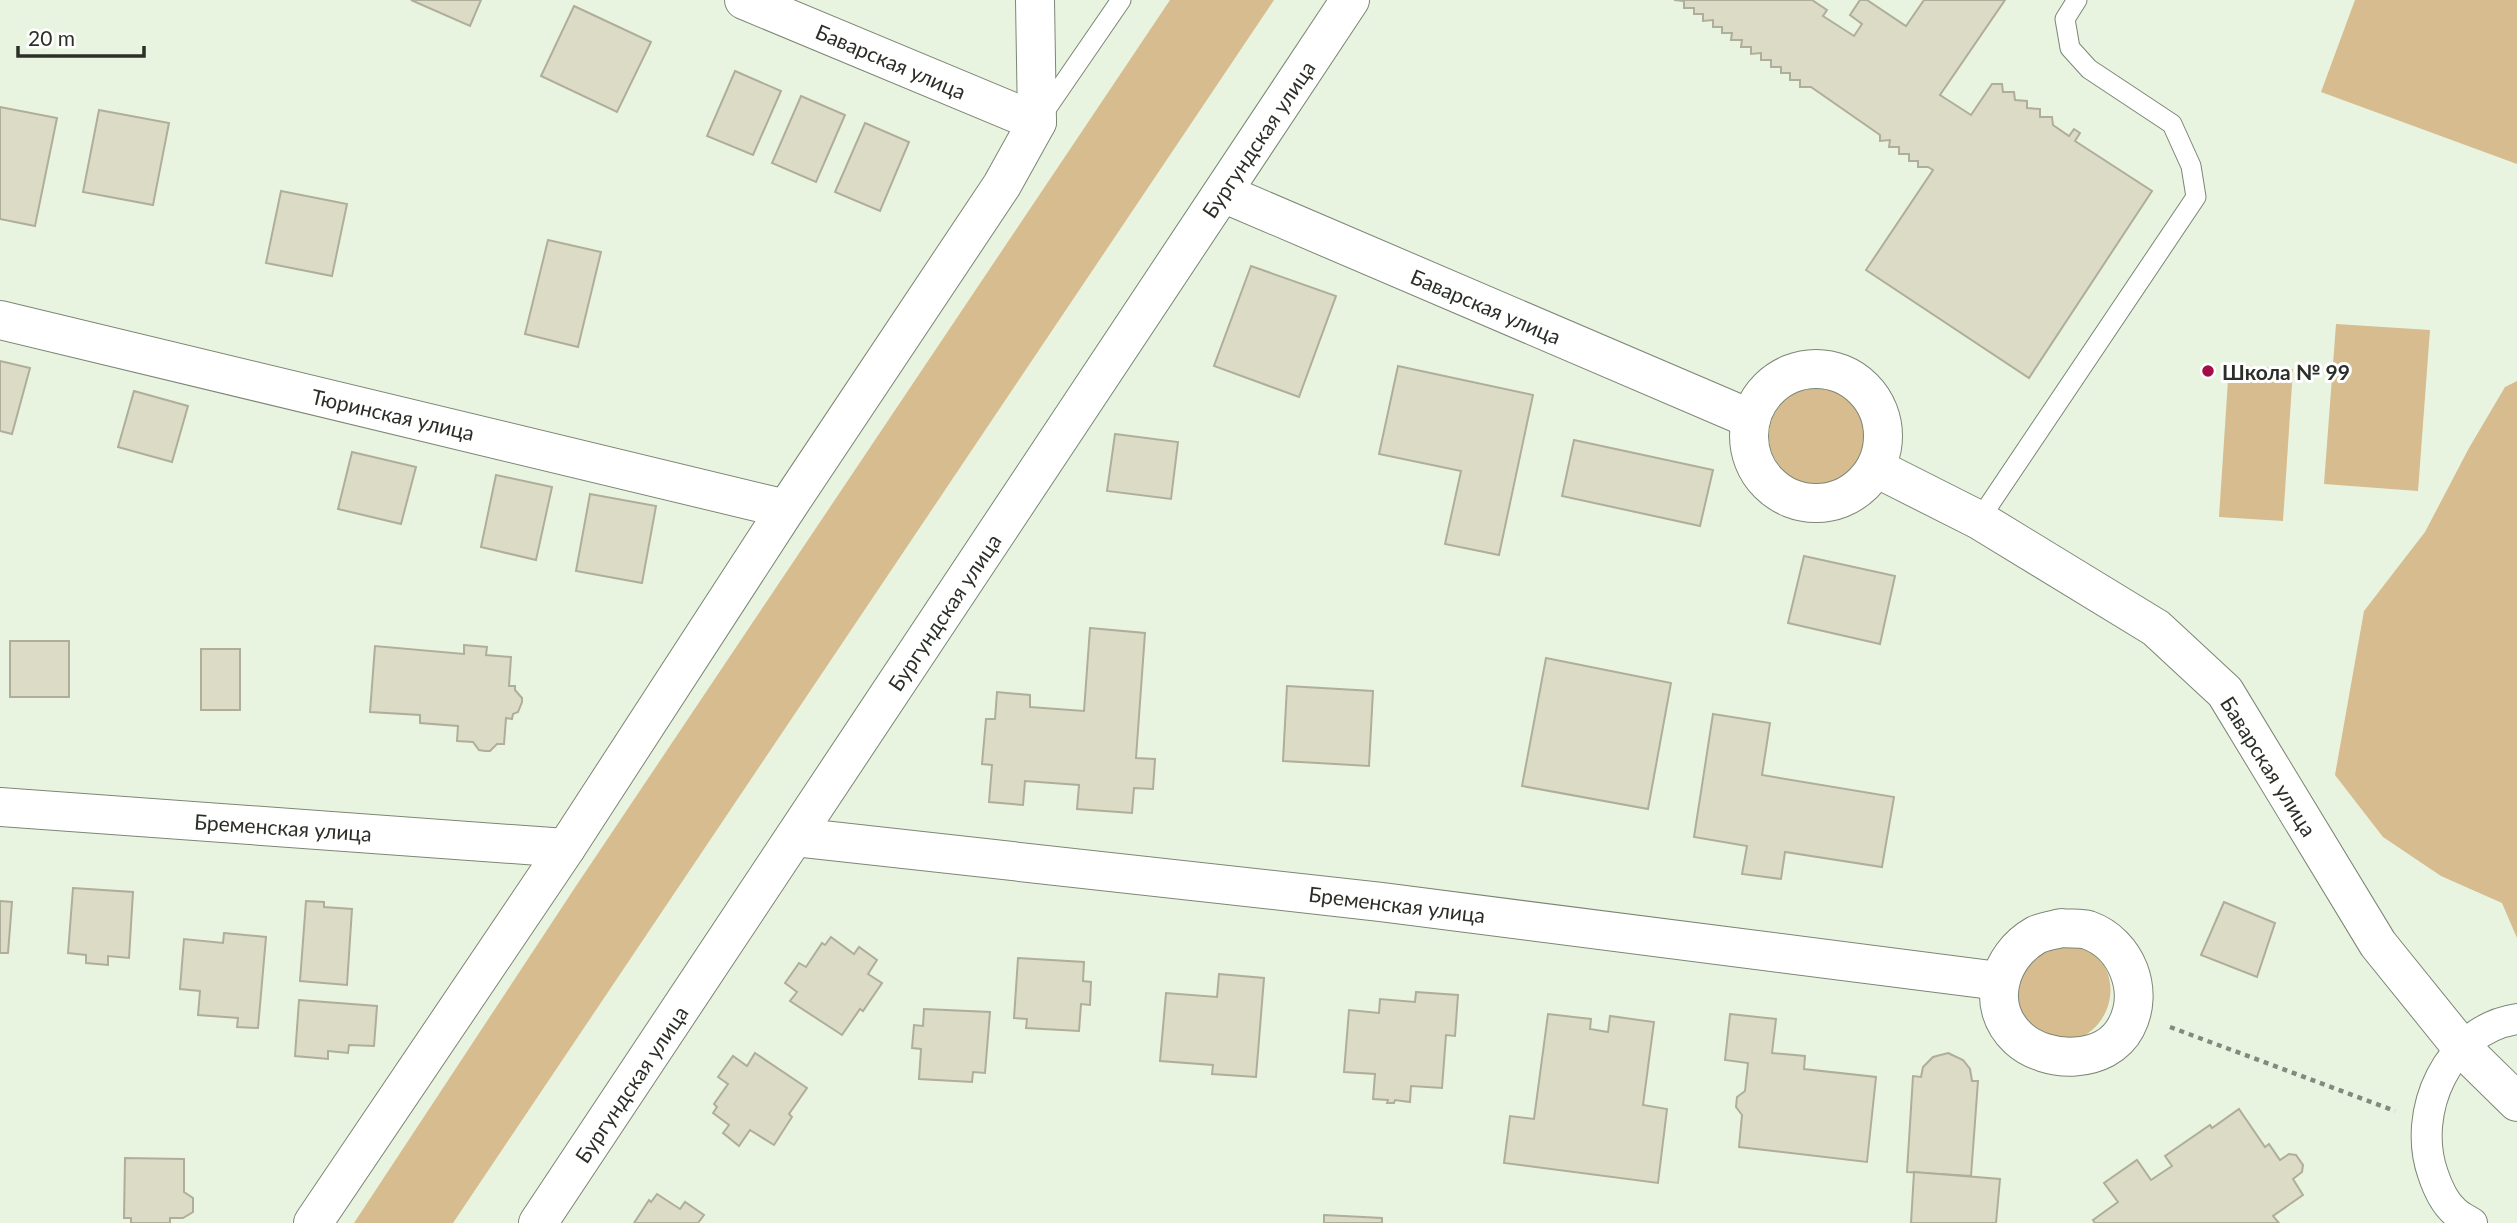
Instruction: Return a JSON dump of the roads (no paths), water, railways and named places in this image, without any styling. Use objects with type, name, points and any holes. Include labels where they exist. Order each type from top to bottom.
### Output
[{"type":"street","name":"Баварская улица","points":[[744,0],[1037,122]]},
{"type":"street","points":[[313,1223],[566,848],[786,509],[1002,185],[1037,122],[1035,0]]},
{"type":"street","name":"Бургундская улица","points":[[538,1223],[1350,0]]},
{"type":"street","name":"Баварская улица","points":[[1223,193],[1751,419]]},
{"type":"street","name":"Тюринская улица","points":[[0,320],[786,509]]},
{"type":"street","points":[[1823,369],[1842,374],[1858,383],[1871,397],[1880,414],[1884,432],[1882,451],[1876,468],[1863,486],[1844,498],[1823,504],[1802,503],[1781,494],[1759,471],[1753,461],[1748,440],[1751,419],[1758,401],[1770,387],[1786,376],[1804,370],[1823,369]]},
{"type":"street","name":"Баварская улица","points":[[1876,468],[1979,520],[2156,628],[2225,692],[2378,944],[2462,1048],[2517,1102]]},
{"type":"street","name":"Бременская улица","points":[[0,807],[566,848]]},
{"type":"street","name":"Бременская улица","points":[[795,837],[1381,902],[1999,981]]},
{"type":"street","points":[[2062,928],[2087,930],[2109,942],[2122,956],[2132,973],[2134,1000],[2126,1028],[2111,1044],[2089,1055],[2065,1058],[2043,1053],[2019,1039],[2006,1023],[1998,1002],[1999,981],[2008,960],[2021,945],[2039,933],[2062,928]]},
{"type":"street","points":[[2456,1219],[2437,1185],[2427,1156],[2427,1123],[2433,1097],[2444,1071],[2462,1048],[2484,1031],[2517,1019]]},
{"type":"lane","points":[[1037,122],[1121,0]]},
{"type":"lane","points":[[1979,520],[2196,197],[2191,166],[2172,124],[2089,69],[2070,48],[2065,19],[2077,0]]},
{"type":"place","name":"Школа № 99","points":[[2208,371]]}]
